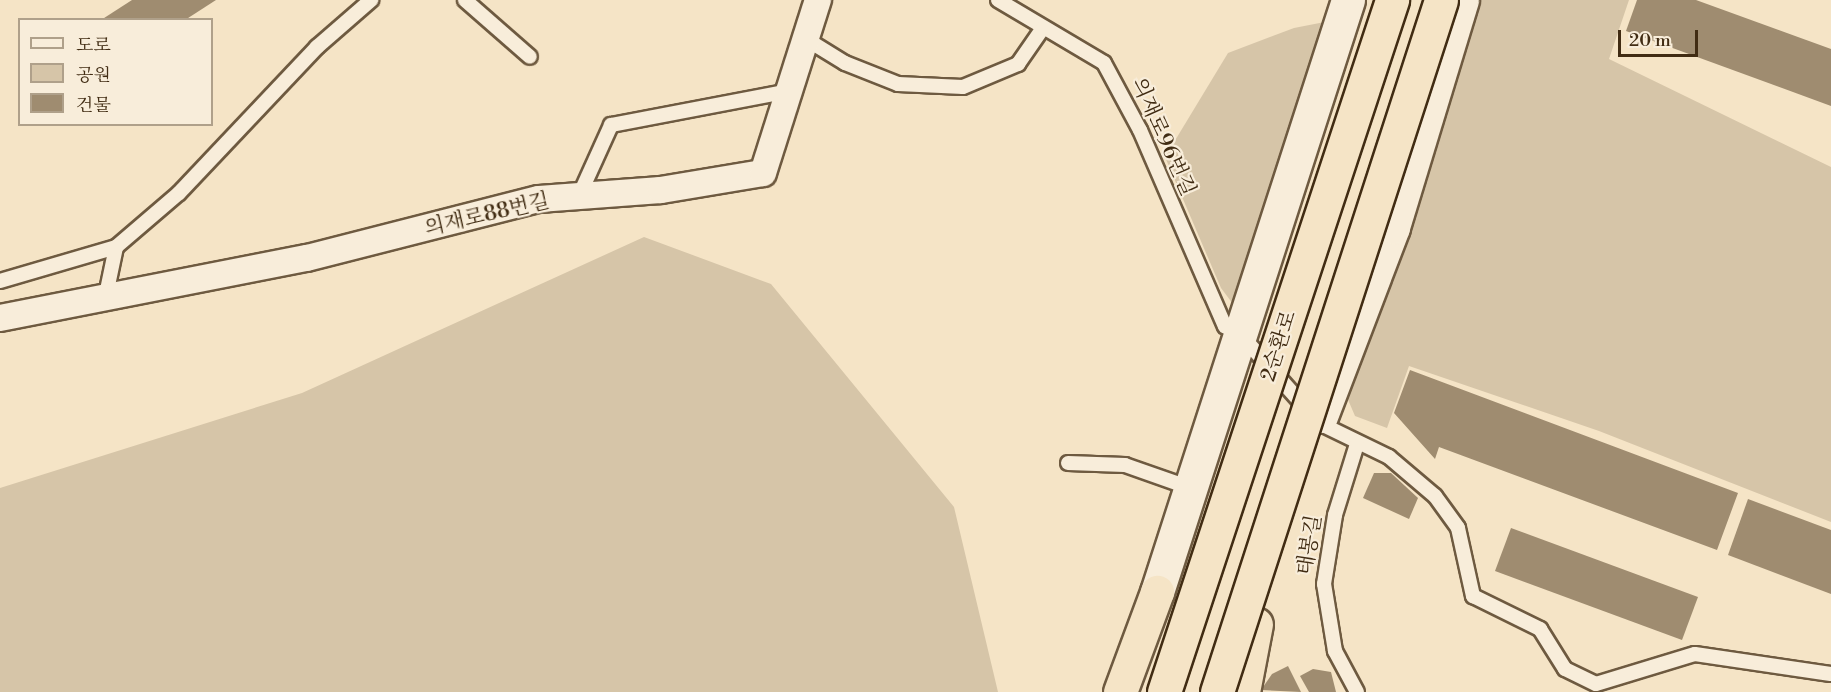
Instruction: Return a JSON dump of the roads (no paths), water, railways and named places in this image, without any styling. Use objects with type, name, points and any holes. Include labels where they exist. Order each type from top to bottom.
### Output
[{"type":"highway","name":"2순환로","points":[[1164,692],[1392,0]]},
{"type":"highway","points":[[1217,692],[1441,0]]},
{"type":"highway","points":[[1120,692],[1157,592]]},
{"type":"highway","points":[[1243,692],[1256,624]]},
{"type":"street","points":[[1157,592],[1235,332],[1348,0]]},
{"type":"street","points":[[1256,624],[1319,423],[1393,227],[1462,0]]},
{"type":"street","name":"의재로88번길","points":[[0,318],[106,295],[307,258],[504,207],[763,173],[806,39],[811,3]]},
{"type":"lane","points":[[0,281],[116,247],[179,193],[301,63],[371,0]]},
{"type":"lane","points":[[465,0],[530,57]]},
{"type":"lane","name":"의재로96번길","points":[[998,0],[1104,63],[1120,87],[1214,307],[1319,423]]},
{"type":"lane","points":[[806,39],[845,63],[898,84],[963,87],[1017,64],[1043,28]]},
{"type":"lane","points":[[579,196],[611,125],[790,91]]},
{"type":"lane","points":[[106,295],[116,247]]},
{"type":"lane","points":[[1165,527],[1235,332]]},
{"type":"lane","points":[[1319,423],[1357,444],[1389,457],[1435,496],[1458,528],[1473,596],[1540,629],[1565,669],[1582,679],[1610,682],[1695,654],[1831,674]]},
{"type":"lane","name":"태봉길","points":[[1357,444],[1335,515],[1324,584],[1335,651],[1357,692]]},
{"type":"lane","points":[[1068,463],[1125,465],[1179,484]]}]
